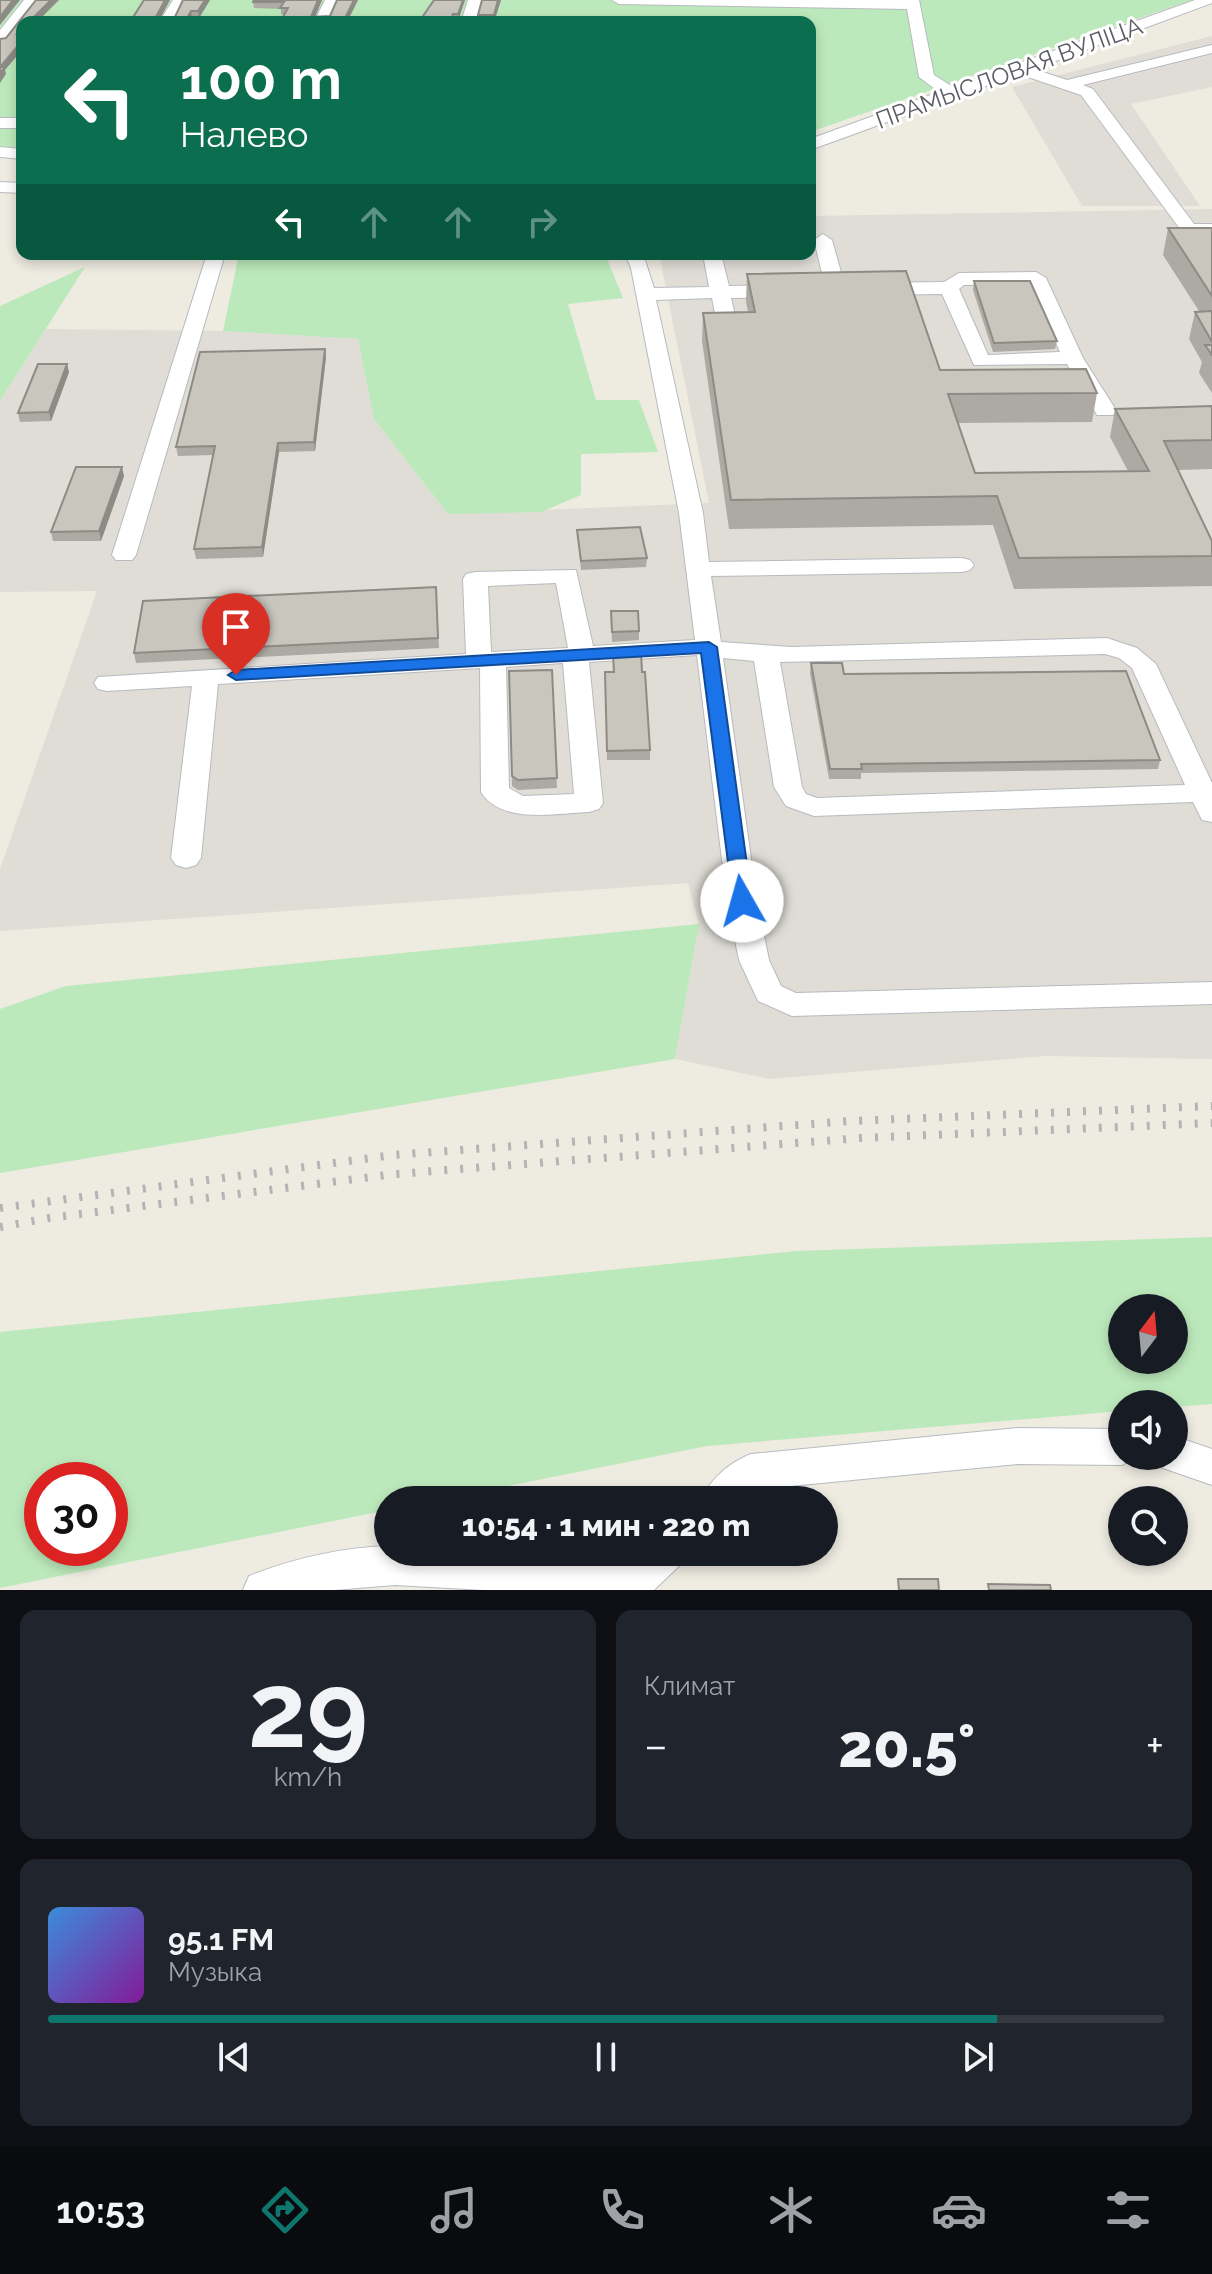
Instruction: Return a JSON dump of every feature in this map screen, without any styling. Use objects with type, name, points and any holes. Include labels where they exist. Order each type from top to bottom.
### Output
[{"type":"street","points":[[19,16],[32,0]]},
{"type":"street","name":"ПРАМЫСЛОВАЯ ВУЛІЦА","points":[[816,143],[1208,0]]},
{"type":"street","points":[[620,4],[765,1],[913,3],[927,77],[952,94]]},
{"type":"street","points":[[0,40],[16,20]]},
{"type":"street","points":[[1065,85],[1210,49]]},
{"type":"street","points":[[1020,69],[1087,92],[1189,229],[1212,229]]},
{"type":"street","points":[[822,290],[823,240]]},
{"type":"street","points":[[124,555],[214,260]]},
{"type":"street","points":[[636,260],[691,513],[742,901],[754,960],[769,993],[792,1005],[1212,993]]},
{"type":"street","points":[[713,260],[727,324]]},
{"type":"street","points":[[645,294],[949,288],[959,279],[1036,278],[1073,358],[1105,410]]},
{"type":"street","points":[[949,288],[981,361],[1073,358]]},
{"type":"street","points":[[698,569],[962,565]]},
{"type":"street","points":[[567,575],[578,655],[589,803],[518,805],[495,792],[486,661],[475,579],[567,575]]},
{"type":"street","points":[[107,683],[709,647],[766,654],[1107,646],[1128,653],[1143,664],[1207,803],[814,807],[796,800],[788,787],[766,654]]},
{"type":"street","points":[[186,858],[206,677]]},
{"type":"street","points":[[736,1486],[751,1472],[1018,1446],[1108,1447]]},
{"type":"street","points":[[1188,1459],[1212,1467]]},
{"type":"street","points":[[264,1590],[327,1571],[390,1568],[442,1568],[634,1585],[651,1566]]},
{"type":"shaded area","points":[[1212,36],[1212,87],[1131,104],[1200,206],[1082,206],[1012,87]]},
{"type":"shaded area","points":[[1212,209],[1212,1059],[1046,1056],[770,1079],[675,1059],[699,924],[688,883],[0,931],[0,869],[97,591],[0,592],[0,401],[46,329],[223,331],[358,339],[374,419],[448,514],[709,503],[660,260],[816,260],[816,216]]},
{"type":"green space","points":[[0,0],[1192,0],[816,130],[816,16],[16,16],[16,147],[0,146]]},
{"type":"green space","points":[[238,260],[607,260],[623,298],[568,304],[596,400],[639,400],[658,452],[581,454],[581,495],[541,512],[448,514],[374,419],[358,339],[223,331]]},
{"type":"green space","points":[[85,267],[0,401],[0,306]]},
{"type":"green space","points":[[699,924],[675,1059],[0,1173],[0,1009],[66,986]]},
{"type":"green space","points":[[1212,1237],[1212,1404],[1188,1406],[1188,1390],[1108,1390],[1108,1412],[707,1446],[508,1486],[374,1486],[374,1513],[128,1562],[128,1462],[24,1462],[24,1566],[109,1566],[0,1588],[0,1332],[796,1251]]},
{"type":"building","points":[[0,0],[13,0],[0,17]]},
{"type":"building","points":[[36,0],[51,0],[35,16],[23,16]]},
{"type":"building","points":[[144,0],[165,0],[157,16],[134,16]]},
{"type":"building","points":[[183,0],[205,0],[198,11],[191,11],[188,16],[175,16]]},
{"type":"building","points":[[318,0],[311,16],[283,16],[288,8],[280,8],[284,2],[253,2]]},
{"type":"building","points":[[337,0],[354,0],[346,16],[330,16]]},
{"type":"building","points":[[434,0],[463,0],[458,14],[423,16]]},
{"type":"building","points":[[482,0],[498,0],[494,15],[478,15]]},
{"type":"building","points":[[16,25],[16,48],[0,67],[0,39],[6,38]]},
{"type":"building","points":[[1168,228],[1212,228],[1212,296]]},
{"type":"building","points":[[906,271],[940,370],[1086,369],[1097,393],[948,394],[975,473],[1149,471],[1115,409],[1212,406],[1212,440],[1164,441],[1212,541],[1212,556],[1019,558],[997,496],[731,500],[703,313],[755,312],[747,274]]},
{"type":"building","points":[[974,281],[1030,281],[1057,341],[994,343]]},
{"type":"building","points":[[1212,311],[1212,342],[1195,312]]},
{"type":"building","points":[[325,349],[314,442],[278,443],[262,547],[194,549],[215,446],[176,447],[200,352]]},
{"type":"building","points":[[38,364],[67,364],[49,412],[18,413]]},
{"type":"building","points":[[76,467],[122,467],[99,531],[51,532]]},
{"type":"building","points":[[640,527],[647,558],[581,561],[577,530]]},
{"type":"building","points":[[436,587],[438,638],[134,653],[143,601]]},
{"type":"building","points":[[611,611],[638,611],[639,631],[612,632]]},
{"type":"building","points":[[641,652],[650,750],[607,751],[605,672],[614,672],[613,654]]},
{"type":"building","points":[[811,663],[842,663],[844,674],[1126,671],[1160,760],[861,764],[862,769],[830,769]]},
{"type":"building","points":[[552,670],[557,778],[518,780],[512,776],[509,671]]},
{"type":"building","points":[[898,1579],[938,1579],[939,1590],[899,1590]]},
{"type":"building","points":[[988,1584],[1050,1585],[1051,1590],[989,1590]]},
{"type":"railway","points":[[0,1208],[393,1155],[851,1121],[1212,1106]]},
{"type":"railway","points":[[0,1227],[49,1218],[395,1174],[861,1138],[1212,1123]]},
{"type":"route","points":[[236,675],[709,647],[742,901]]}]
